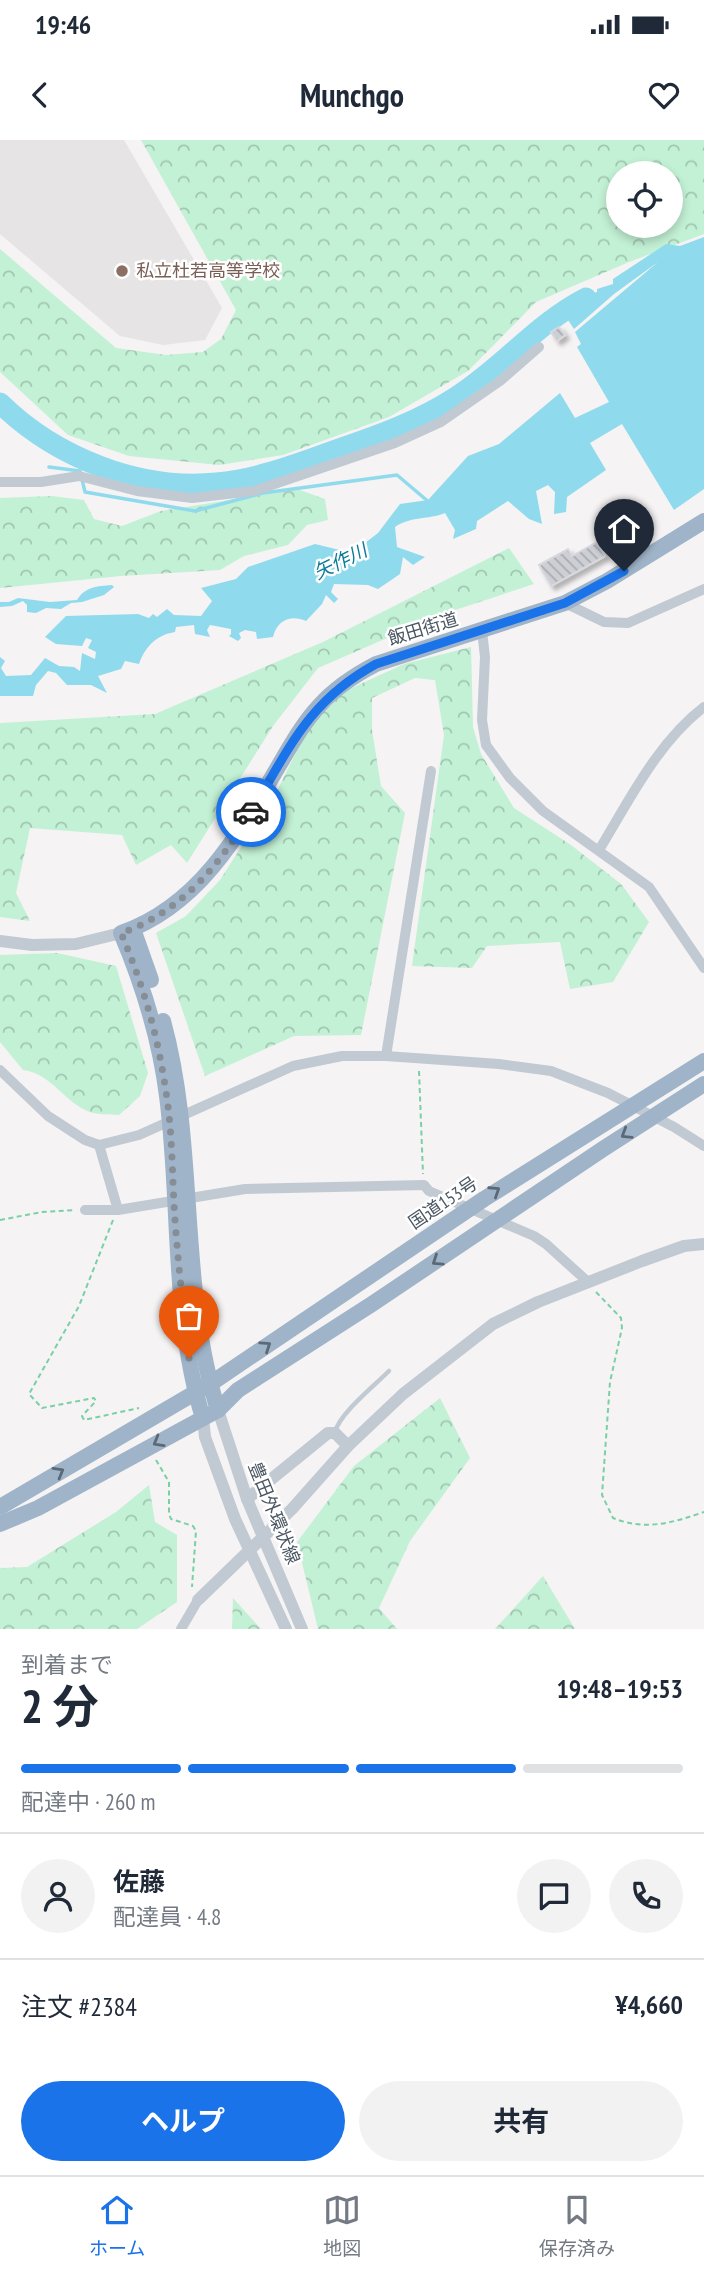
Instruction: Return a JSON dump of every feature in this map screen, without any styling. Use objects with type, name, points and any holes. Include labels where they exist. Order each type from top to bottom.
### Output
[{"type":"highway","name":"飯田街道","points":[[127,931],[187,895],[209,873],[244,825],[298,734],[320,704],[336,689],[376,664],[565,603],[607,581],[704,522]]},
{"type":"highway","points":[[127,931],[164,1023],[177,1084],[183,1129],[194,1283],[209,1384],[218,1410]]},
{"type":"highway","points":[[127,931],[165,1084],[184,1310],[195,1393],[203,1418]]},
{"type":"highway","name":"国道153号","points":[[0,1507],[195,1393],[484,1199],[704,1061]]},
{"type":"highway","points":[[0,1524],[38,1508],[218,1410],[238,1390],[704,1084]]},
{"type":"street","points":[[0,482],[34,483],[79,476],[172,497],[212,497],[254,491],[395,443],[441,422],[500,381],[539,347]]},
{"type":"street","points":[[565,603],[604,622],[628,623],[704,589]]},
{"type":"street","points":[[482,631],[485,657],[482,720],[486,745],[510,778],[542,811],[649,887],[704,968]]},
{"type":"street","points":[[599,850],[650,768],[685,724],[704,707]]},
{"type":"street","points":[[386,1056],[431,771]]},
{"type":"street","name":"飯田街道","points":[[0,941],[32,945],[76,944],[127,931]]},
{"type":"street","points":[[0,1070],[48,1116],[85,1140],[99,1144],[139,1135],[293,1066],[342,1056],[386,1056],[499,1064],[551,1072],[608,1093],[674,1127],[704,1146]]},
{"type":"street","points":[[99,1144],[118,1209]]},
{"type":"street","points":[[85,1209],[118,1209],[245,1189],[426,1188],[534,1236],[588,1282]]},
{"type":"street","points":[[181,1629],[198,1600],[292,1509],[348,1446],[403,1394],[493,1324],[588,1282],[684,1246],[704,1244]]},
{"type":"street","name":"豊田外環状線","points":[[218,1410],[249,1504],[302,1629]]},
{"type":"street","name":"豊田外環状線","points":[[203,1418],[205,1437],[234,1519],[284,1625]]},
{"type":"street","points":[[249,1504],[328,1433],[335,1433],[348,1446]]},
{"type":"lane","points":[[335,1433],[335,1427],[389,1371]]},
{"type":"path","points":[[418,1060],[426,1188]]},
{"type":"path","points":[[0,1220],[42,1212],[85,1209]]},
{"type":"path","points":[[118,1209],[79,1306],[29,1394],[42,1408],[94,1398],[96,1401],[82,1416],[84,1420],[133,1408],[142,1408],[144,1411]]},
{"type":"path","points":[[588,1282],[621,1318],[622,1328],[610,1382],[602,1495],[613,1518],[628,1524],[668,1525],[704,1512]]},
{"type":"path","points":[[154,1456],[169,1482],[169,1514],[172,1519],[193,1526],[196,1531],[192,1590],[198,1600]]},
{"type":"shaded area","name":"私立杜若高等学校","points":[[0,140],[124,140],[222,308],[205,340],[163,345],[120,336],[0,234]]},
{"type":"green space","points":[[141,140],[704,140],[704,234],[629,262],[536,302],[468,371],[389,417],[283,455],[219,465],[129,456],[68,435],[0,372],[0,249],[116,348],[166,355],[203,352],[221,339],[236,310]]},
{"type":"green space","points":[[297,489],[325,499],[328,520],[307,525],[288,545],[244,556],[220,570],[0,588],[0,498],[52,496],[84,500],[94,519],[122,526],[161,511]]},
{"type":"green space","points":[[509,548],[534,584],[440,615],[318,668],[273,726],[187,863],[171,845],[136,865],[122,835],[30,828],[16,893],[30,921],[0,917],[0,723],[155,714],[323,642]]},
{"type":"green space","points":[[471,647],[473,727],[481,754],[514,808],[571,845],[621,884],[649,922],[613,982],[570,989],[560,942],[487,946],[472,968],[412,966],[444,735],[435,680],[415,678],[372,698],[372,730],[381,786],[405,813],[361,1035],[294,1036],[205,1076],[156,933],[186,916],[220,880],[277,791],[308,728],[343,692],[404,664]]},
{"type":"green space","points":[[57,953],[116,966],[148,1073],[140,1096],[119,1115],[93,1113],[81,1108],[42,1077],[23,1070],[0,1042],[0,955]]},
{"type":"green space","points":[[440,1398],[470,1458],[410,1541],[379,1608],[397,1629],[318,1629],[297,1542],[354,1466]]},
{"type":"green space","points":[[149,1485],[155,1522],[177,1535],[177,1602],[137,1629],[0,1629],[0,1568],[27,1567],[116,1512]]},
{"type":"green space","points":[[543,1576],[575,1629],[495,1629]]},
{"type":"green space","points":[[233,1598],[261,1629],[232,1629]]},
{"type":"water","points":[[704,237],[704,489],[674,510],[622,424],[590,443],[606,470],[567,497],[566,512],[554,514],[555,492],[548,485],[536,491],[542,524],[529,519],[508,501],[477,521],[476,529],[453,539],[455,530],[445,513],[407,521],[395,527],[397,547],[425,557],[413,565],[403,557],[400,574],[378,589],[368,585],[334,584],[331,592],[338,599],[334,603],[326,595],[322,604],[306,621],[295,618],[285,620],[278,626],[273,637],[257,639],[256,632],[245,630],[239,633],[241,638],[238,641],[229,636],[231,629],[210,625],[207,630],[210,637],[195,634],[194,625],[176,627],[175,632],[152,643],[139,664],[125,661],[121,669],[98,676],[107,693],[91,685],[67,685],[56,673],[48,671],[36,685],[33,696],[0,696],[0,657],[5,661],[1,668],[6,676],[31,675],[45,658],[59,666],[74,667],[80,671],[82,653],[95,659],[96,652],[88,648],[92,640],[86,638],[82,646],[56,644],[45,637],[66,616],[138,614],[149,618],[153,614],[157,617],[167,609],[174,615],[201,616],[212,601],[201,588],[236,579],[248,567],[315,544],[352,553],[378,533],[400,504],[428,500],[468,456],[499,444],[560,393],[575,418],[609,402],[577,347],[581,344],[575,332],[658,262],[614,294],[574,329],[558,305],[613,284],[613,279],[666,244],[680,246]]},
{"type":"water","points":[[112,585],[114,587],[104,595],[71,603],[61,609],[46,608],[36,613],[27,612],[27,605],[23,601],[0,607],[0,602],[18,598],[50,602],[77,600],[88,590]]},
{"type":"building","points":[[559,327],[565,335],[557,341],[551,332]]},
{"type":"building","points":[[597,542],[605,556],[551,586],[539,565],[568,549],[572,556]]},
{"type":"waterway","name":"矢作川","points":[[0,403],[46,439],[100,466],[158,481],[188,484],[233,481],[294,465],[384,433],[428,413],[473,385],[551,320],[586,298]]},
{"type":"waterway","points":[[49,467],[80,471],[85,492],[195,511],[263,493],[397,475],[430,503]]},
{"type":"way so far","points":[[189,1358],[174,1204],[167,1095],[147,1004],[121,933],[151,919],[187,895],[227,851],[251,812]]},
{"type":"place","name":"私立杜若高等学校","points":[[122,271]]},
{"type":"route","points":[[251,812],[309,717],[336,689],[354,676],[399,656],[565,603],[624,571]]}]
